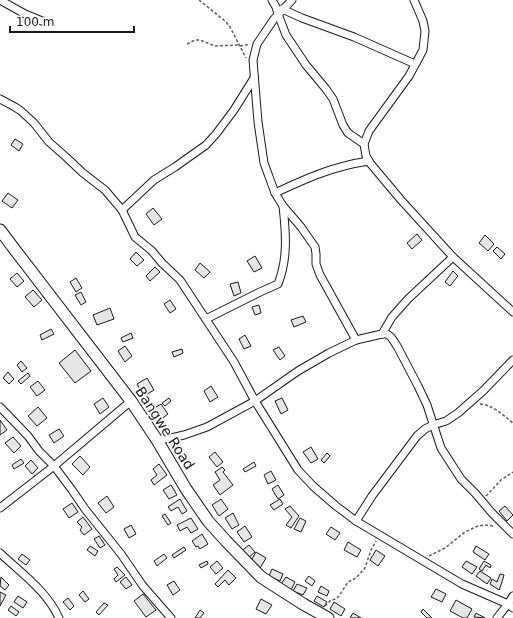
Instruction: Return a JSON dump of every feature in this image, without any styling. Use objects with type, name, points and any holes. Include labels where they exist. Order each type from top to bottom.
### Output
[{"type":"street","points":[[0,0],[25,14],[42,21]]},
{"type":"street","points":[[272,0],[280,12],[286,35],[306,65],[333,99],[343,125],[348,133],[364,144]]},
{"type":"street","points":[[292,0],[265,31],[257,44],[254,60],[258,122],[264,163],[275,193],[283,206],[301,227],[315,247],[316,264],[320,275],[356,340]]},
{"type":"street","points":[[414,0],[423,20],[425,31],[423,50],[409,76],[369,131],[364,144],[366,156],[401,200],[453,257],[513,312]]},
{"type":"street","points":[[280,12],[302,18],[354,37],[415,64]]},
{"type":"street","points":[[122,210],[154,180],[175,167],[206,144],[216,134],[234,110],[254,78]]},
{"type":"street","points":[[0,100],[16,107],[21,111],[34,123],[49,142],[83,173],[105,190],[122,210],[135,237],[152,251],[180,280],[234,362],[255,401],[298,470],[313,486],[356,521],[462,584],[511,606]]},
{"type":"street","points":[[275,193],[328,170],[369,161]]},
{"type":"street","points":[[206,319],[278,284],[285,253],[286,233],[283,206]]},
{"type":"street","name":"Bangwe Road","points":[[0,230],[131,401],[157,440],[186,489],[208,521],[261,577],[323,615]]},
{"type":"street","points":[[382,334],[392,317],[408,299],[453,257]]},
{"type":"street","points":[[157,440],[171,438],[207,427],[255,401],[298,371],[329,353],[356,340],[387,334],[397,346],[427,405],[441,448],[461,479],[492,514],[513,534]]},
{"type":"street","points":[[356,521],[372,496],[417,436],[425,428],[446,421],[458,413],[483,391],[513,360]]},
{"type":"street","points":[[0,508],[54,466],[131,401]]},
{"type":"street","points":[[0,407],[54,466],[85,509],[121,554],[143,586],[172,618]]},
{"type":"street","points":[[0,553],[35,584],[55,609],[59,618]]},
{"type":"street","points":[[497,618],[511,606],[513,596]]},
{"type":"path","points":[[199,0],[225,21],[230,27],[245,57],[254,64]]},
{"type":"path","points":[[187,44],[195,40],[200,40],[215,46],[240,45]]},
{"type":"path","points":[[470,402],[487,405],[500,412],[513,423]]},
{"type":"path","points":[[482,501],[501,480],[513,472]]},
{"type":"path","points":[[421,559],[441,550],[465,532],[478,526],[484,525],[506,528]]},
{"type":"path","points":[[323,615],[331,600],[336,599],[348,582],[356,578],[366,568],[371,550],[379,534]]},
{"type":"building","points":[[15,139],[23,144],[19,151],[11,145]]},
{"type":"building","points":[[8,193],[18,200],[12,208],[2,201]]},
{"type":"building","points":[[153,208],[162,219],[154,225],[146,214]]},
{"type":"building","points":[[417,234],[422,240],[412,249],[407,243]]},
{"type":"building","points":[[485,235],[494,244],[488,251],[479,243]]},
{"type":"building","points":[[497,247],[505,254],[501,259],[493,251]]},
{"type":"building","points":[[136,252],[144,260],[137,266],[130,259]]},
{"type":"building","points":[[255,256],[262,268],[254,272],[247,261]]},
{"type":"building","points":[[200,263],[210,272],[204,278],[195,270]]},
{"type":"building","points":[[155,267],[160,272],[150,281],[146,276]]},
{"type":"building","points":[[453,271],[458,276],[450,286],[445,282]]},
{"type":"building","points":[[17,273],[24,281],[17,287],[10,279]]},
{"type":"building","points":[[76,278],[82,288],[76,292],[70,282]]},
{"type":"building","points":[[238,282],[241,293],[234,296],[230,284]]},
{"type":"building","points":[[33,290],[42,300],[34,307],[25,297]]},
{"type":"building","points":[[81,292],[86,302],[81,305],[75,295]]},
{"type":"building","points":[[170,300],[176,309],[170,313],[164,304]]},
{"type":"building","points":[[259,305],[261,313],[255,315],[252,307]]},
{"type":"building","points":[[110,308],[114,319],[97,325],[93,315]]},
{"type":"building","points":[[303,316],[306,322],[294,327],[291,320]]},
{"type":"building","points":[[51,329],[54,334],[42,340],[40,335]]},
{"type":"building","points":[[131,333],[133,338],[123,342],[121,338]]},
{"type":"building","points":[[245,335],[251,346],[244,349],[239,339]]},
{"type":"building","points":[[125,346],[132,356],[125,362],[118,351]]},
{"type":"building","points":[[279,347],[285,356],[280,360],[273,350]]},
{"type":"building","points":[[182,349],[183,353],[174,357],[172,352]]},
{"type":"building","points":[[75,350],[91,371],[75,383],[59,363]]},
{"type":"building","points":[[21,361],[27,368],[22,372],[17,365]]},
{"type":"building","points":[[8,372],[14,379],[9,384],[3,378]]},
{"type":"building","points":[[28,373],[30,376],[21,384],[18,381]]},
{"type":"building","points":[[147,378],[154,390],[144,396],[137,384]]},
{"type":"building","points":[[38,381],[45,390],[37,396],[30,387]]},
{"type":"building","points":[[211,386],[218,397],[210,402],[204,391]]},
{"type":"building","points":[[103,398],[109,407],[100,414],[94,404]]},
{"type":"building","points":[[169,398],[171,401],[165,406],[162,403]]},
{"type":"building","points":[[282,398],[288,410],[281,414],[275,401]]},
{"type":"building","points":[[161,404],[168,414],[160,420],[153,409]]},
{"type":"building","points":[[38,407],[47,418],[37,426],[28,416]]},
{"type":"building","points":[[0,420],[7,430],[0,435]]},
{"type":"building","points":[[59,429],[64,436],[54,443],[49,435]]},
{"type":"building","points":[[13,437],[21,446],[14,453],[5,443]]},
{"type":"building","points":[[311,447],[318,459],[311,463],[303,452]]},
{"type":"building","points":[[215,452],[223,462],[217,467],[209,457]]},
{"type":"building","points":[[327,453],[330,456],[324,463],[321,460]]},
{"type":"building","points":[[80,456],[90,467],[83,475],[72,464]]},
{"type":"building","points":[[21,459],[24,463],[14,469],[12,465]]},
{"type":"building","points":[[31,460],[38,468],[32,474],[25,466]]},
{"type":"building","points":[[254,462],[256,466],[245,472],[243,469]]},
{"type":"building","points":[[159,464],[167,475],[154,485],[151,480],[157,475],[153,469]]},
{"type":"building","points":[[222,467],[225,470],[223,472],[233,485],[220,495],[213,485],[220,480],[215,472]]},
{"type":"building","points":[[271,471],[276,480],[268,484],[264,475]]},
{"type":"building","points":[[171,485],[177,495],[169,499],[163,490]]},
{"type":"building","points":[[278,485],[284,495],[278,499],[272,489]]},
{"type":"building","points":[[107,496],[114,507],[106,513],[98,503]]},
{"type":"building","points":[[180,499],[187,511],[182,514],[178,507],[171,511],[168,507]]},
{"type":"building","points":[[221,499],[228,509],[219,516],[212,505]]},
{"type":"building","points":[[280,499],[283,504],[274,510],[270,505]]},
{"type":"building","points":[[72,503],[78,512],[69,518],[63,509]]},
{"type":"building","points":[[290,506],[299,516],[291,528],[286,525],[292,517],[285,509]]},
{"type":"building","points":[[505,506],[513,515],[507,521],[499,511]]},
{"type":"building","points":[[233,513],[239,525],[232,529],[225,518]]},
{"type":"building","points":[[165,514],[171,523],[168,525],[162,516]]},
{"type":"building","points":[[83,517],[92,529],[84,535],[80,530],[82,527],[77,522]]},
{"type":"building","points":[[191,518],[198,529],[191,533],[187,527],[180,531],[177,525]]},
{"type":"building","points":[[300,518],[306,521],[301,532],[294,529]]},
{"type":"building","points":[[131,525],[136,534],[129,538],[124,529]]},
{"type":"building","points":[[245,526],[252,537],[244,542],[237,532]]},
{"type":"building","points":[[331,527],[340,533],[335,540],[326,534]]},
{"type":"building","points":[[202,534],[208,544],[200,549],[198,546],[196,547],[192,541]]},
{"type":"building","points":[[99,536],[105,545],[100,548],[94,539]]},
{"type":"building","points":[[348,542],[361,550],[357,557],[344,550]]},
{"type":"building","points":[[249,545],[255,552],[246,560],[240,552]]},
{"type":"building","points":[[90,546],[98,551],[95,556],[87,550]]},
{"type":"building","points":[[476,546],[489,554],[485,560],[473,552]]},
{"type":"building","points":[[184,547],[186,550],[174,558],[172,555]]},
{"type":"building","points":[[376,550],[385,556],[378,566],[370,560]]},
{"type":"building","points":[[256,552],[266,558],[259,570],[249,564]]},
{"type":"building","points":[[22,554],[30,560],[26,565],[18,559]]},
{"type":"building","points":[[164,554],[167,558],[157,566],[154,561]]},
{"type":"building","points":[[207,561],[208,564],[201,568],[199,565]]},
{"type":"building","points":[[217,561],[223,568],[216,574],[210,567]]},
{"type":"building","points":[[466,561],[477,567],[472,574],[462,567]]},
{"type":"building","points":[[484,561],[491,565],[490,568],[486,565],[482,571],[479,569]]},
{"type":"building","points":[[117,567],[125,575],[116,582],[114,579],[118,575],[114,569]]},
{"type":"building","points":[[272,569],[283,574],[280,581],[269,576]]},
{"type":"building","points":[[228,570],[236,578],[229,585],[225,580],[218,587],[215,584]]},
{"type":"building","points":[[480,571],[491,578],[487,584],[476,576]]},
{"type":"building","points":[[500,574],[504,575],[499,590],[490,584],[492,579],[497,582]]},
{"type":"building","points":[[309,576],[315,581],[312,586],[305,581]]},
{"type":"building","points":[[1,577],[9,585],[5,590],[0,586]]},
{"type":"building","points":[[126,577],[132,585],[126,589],[120,582]]},
{"type":"building","points":[[286,577],[295,582],[291,590],[281,584]]},
{"type":"building","points":[[174,581],[180,590],[173,595],[167,585]]},
{"type":"building","points":[[297,584],[307,588],[303,595],[293,591]]},
{"type":"building","points":[[321,586],[329,591],[327,596],[318,592]]},
{"type":"building","points":[[436,589],[446,594],[442,602],[431,597]]},
{"type":"building","points":[[83,591],[89,599],[85,602],[79,595]]},
{"type":"building","points":[[0,592],[6,595],[0,606]]},
{"type":"building","points":[[143,594],[156,610],[146,617],[134,601]]},
{"type":"building","points":[[18,596],[27,602],[23,608],[14,602]]},
{"type":"building","points":[[317,596],[327,602],[324,607],[314,601]]},
{"type":"building","points":[[68,598],[74,606],[70,610],[63,602]]},
{"type":"building","points":[[261,599],[272,605],[266,614],[256,609]]},
{"type":"building","points":[[456,600],[472,609],[467,618],[463,618],[450,611]]},
{"type":"building","points":[[334,602],[345,609],[341,616],[330,609]]},
{"type":"building","points":[[104,603],[108,605],[99,615],[96,612]]},
{"type":"building","points":[[11,606],[19,612],[16,616],[8,610]]},
{"type":"building","points":[[423,609],[432,618],[427,618],[421,612]]},
{"type":"building","points":[[200,610],[204,613],[200,618],[195,618]]},
{"type":"building","points":[[353,613],[361,618],[350,618]]},
{"type":"building","points":[[476,613],[485,618],[474,617]]}]
